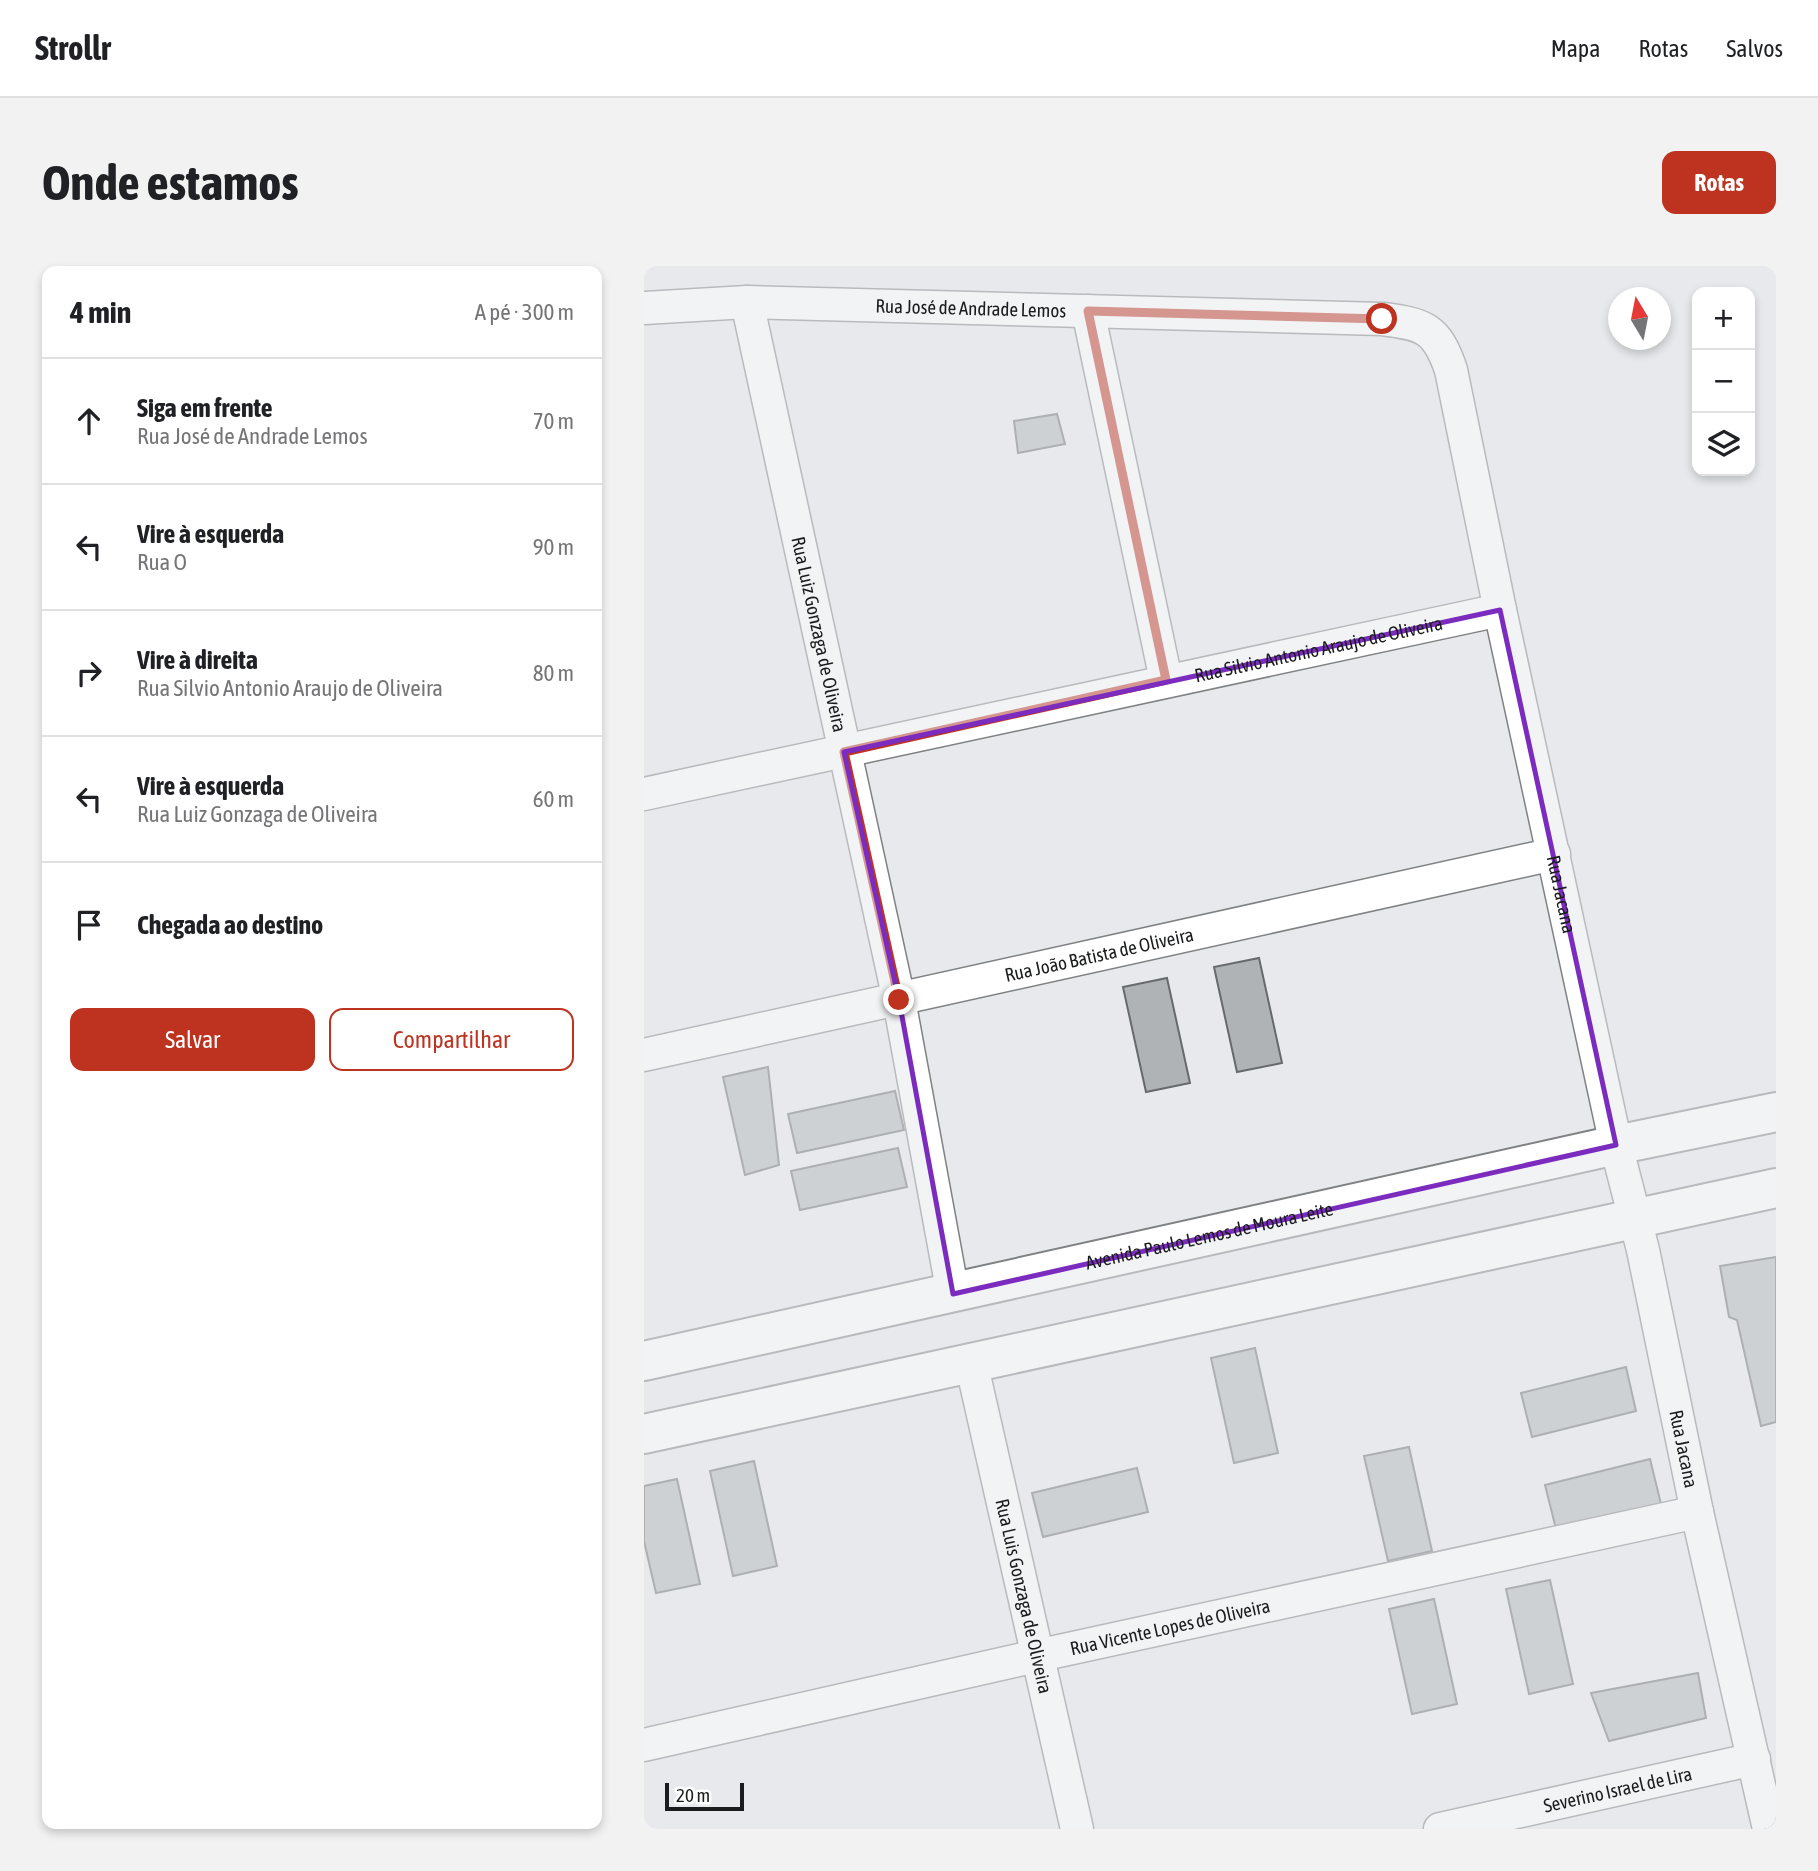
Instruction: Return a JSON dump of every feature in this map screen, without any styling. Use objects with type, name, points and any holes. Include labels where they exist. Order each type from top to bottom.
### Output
[{"type":"street","name":"Rua José de Andrade Lemos","points":[[644,308],[747,302],[1382,319]]},
{"type":"street","name":"Rua Luiz Gonzaga de Oliveira","points":[[747,302],[899,1000],[953,1294]]},
{"type":"street","points":[[1088,311],[1166,680]]},
{"type":"street","name":"Rua Jacana","points":[[1382,319],[1413,322],[1427,329],[1438,340],[1451,370],[1616,1145],[1635,1218],[1697,1512],[1769,1829]]},
{"type":"street","name":"Rua Silvio Antonio Araujo de Oliveira","points":[[644,794],[1500,610]]},
{"type":"street","name":"Rua João Batista de Oliveira","points":[[644,1055],[1554,854]]},
{"type":"street","name":"Avenida Paulo Lemos de Moura Leite","points":[[644,1361],[1616,1145],[1776,1112]]},
{"type":"street","points":[[644,1434],[1776,1188]]},
{"type":"street","name":"Rua Luis Gonzaga de Oliveira","points":[[971,1362],[1077,1829]]},
{"type":"street","name":"Rua Vicente Lopes de Oliveira","points":[[644,1745],[1036,1656],[1697,1512]]},
{"type":"street","name":"Severino Israel de Lira","points":[[1440,1829],[1754,1759]]},
{"type":"highlighted area","points":[[1500,610],[1616,1145],[953,1294],[899,1000],[844,752]]},
{"type":"building","points":[[1057,414],[1065,444],[1018,453],[1014,421]]},
{"type":"building","points":[[1259,958],[1282,1063],[1237,1072],[1214,967]]},
{"type":"building","points":[[1167,978],[1190,1083],[1146,1092],[1123,987]]},
{"type":"building","points":[[768,1067],[779,1165],[745,1175],[723,1077]]},
{"type":"building","points":[[895,1091],[904,1130],[797,1153],[788,1114]]},
{"type":"building","points":[[898,1148],[907,1187],[800,1210],[791,1171]]},
{"type":"building","points":[[1776,1257],[1776,1422],[1761,1426],[1737,1320],[1729,1317],[1720,1266]]},
{"type":"building","points":[[1255,1348],[1278,1453],[1234,1463],[1211,1358]]},
{"type":"building","points":[[1626,1367],[1636,1411],[1532,1437],[1521,1393]]},
{"type":"building","points":[[1409,1447],[1432,1551],[1388,1561],[1364,1456]]},
{"type":"building","points":[[1650,1459],[1661,1504],[1556,1529],[1545,1485]]},
{"type":"building","points":[[754,1461],[777,1566],[733,1576],[710,1471]]},
{"type":"building","points":[[1137,1468],[1148,1512],[1043,1537],[1032,1493]]},
{"type":"building","points":[[677,1479],[700,1584],[656,1593],[644,1541],[644,1486]]},
{"type":"building","points":[[1550,1580],[1573,1684],[1529,1694],[1506,1589]]},
{"type":"building","points":[[1434,1599],[1457,1704],[1412,1714],[1389,1609]]},
{"type":"building","points":[[1698,1673],[1706,1718],[1609,1741],[1591,1693]]},
{"type":"route","points":[[899,1000],[844,752],[1166,680],[1088,311],[1382,319]]}]
